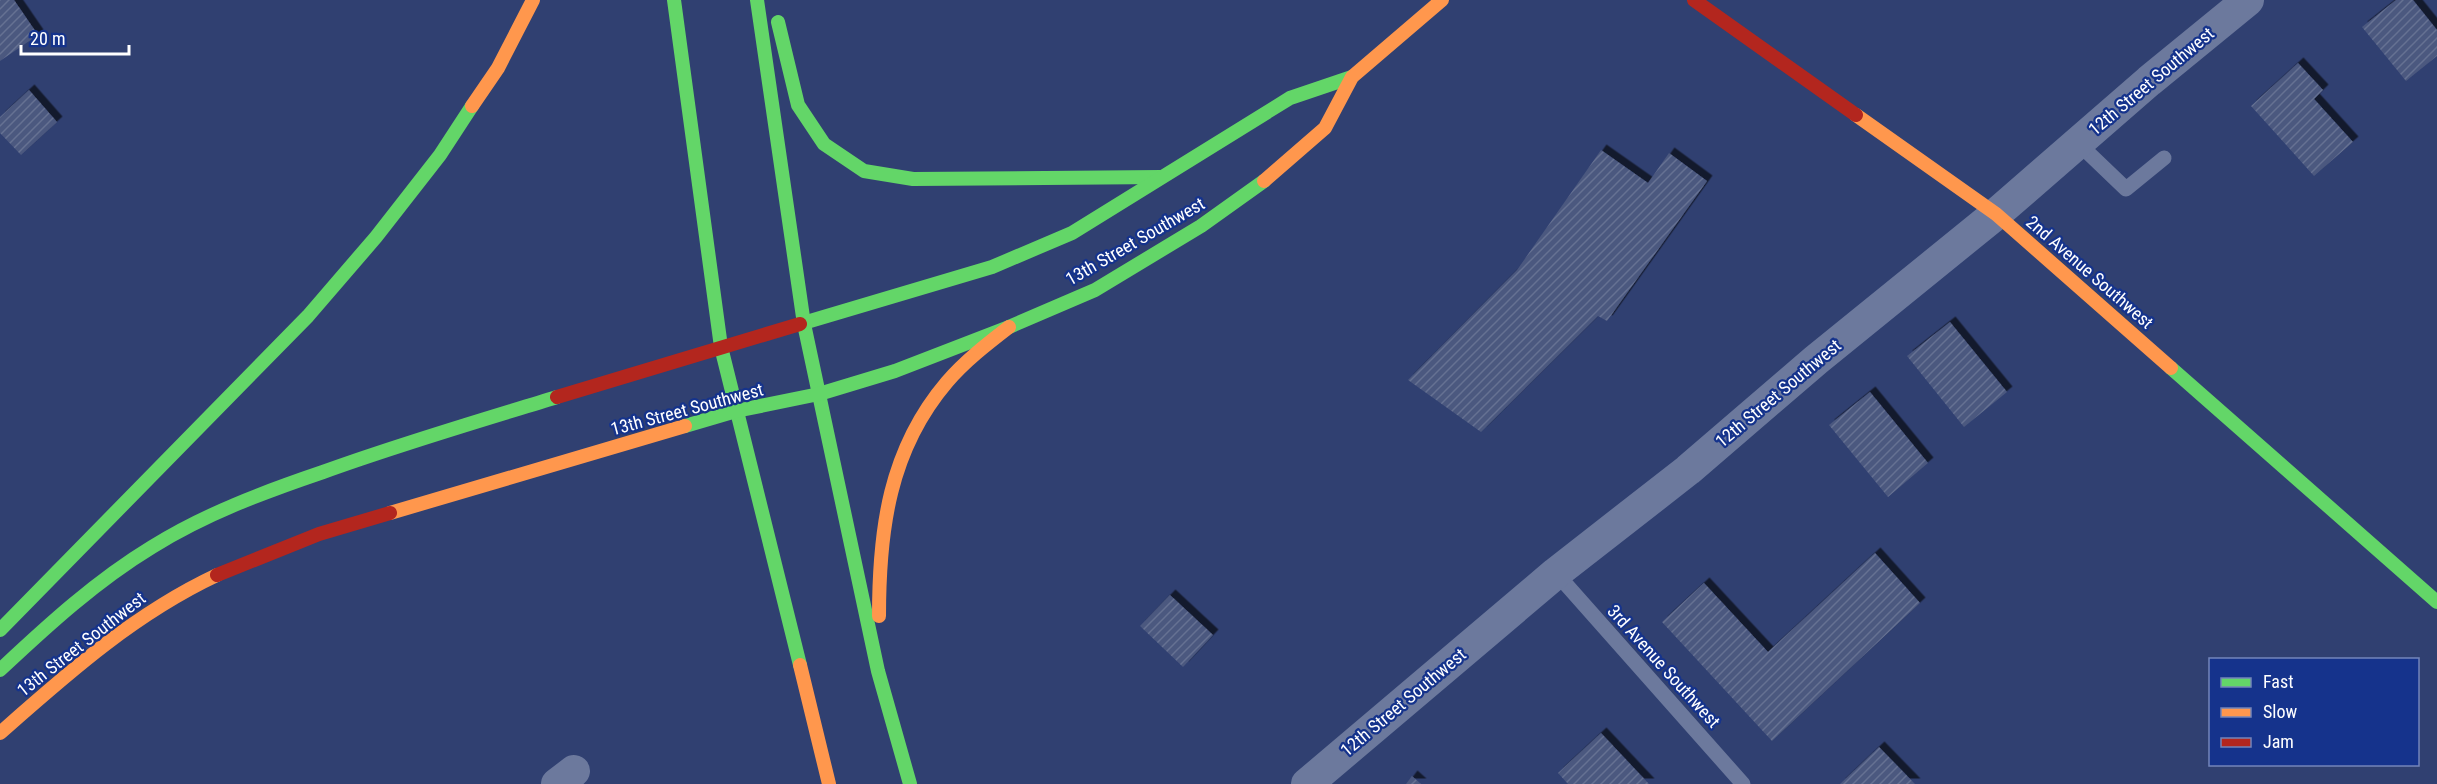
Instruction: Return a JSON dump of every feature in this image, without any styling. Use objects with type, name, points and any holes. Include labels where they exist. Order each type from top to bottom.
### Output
[{"type":"main road","points":[[0,630],[308,316],[376,237],[440,155],[498,68],[533,0]]},
{"type":"main road","points":[[674,0],[721,346],[829,784]]},
{"type":"main road","points":[[757,0],[804,324],[878,672],[910,784]]},
{"type":"main road","name":"13th Street Southwest","points":[[0,733],[81,664],[156,607],[208,580],[263,556],[319,534],[736,411],[819,394],[895,371],[1009,327],[1095,290],[1201,226],[1278,171],[1325,128],[1352,77],[1442,0]]},
{"type":"main road","name":"2nd Avenue Southwest","points":[[1694,0],[1996,214],[2437,602]]},
{"type":"main road","points":[[774,9],[786,47],[798,105],[824,144],[864,171],[914,179],[1161,177]]},
{"type":"main road","name":"13th Street Southwest","points":[[0,670],[53,620],[99,583],[153,546],[247,498],[376,452],[721,346],[890,300],[992,267],[1072,232],[1290,98],[1352,77]]},
{"type":"main road","points":[[878,672],[880,550],[889,499],[904,455],[928,406],[947,382],[973,356],[1009,327]]},
{"type":"street","name":"12th Street Southwest","points":[[1307,784],[1556,573],[1688,470],[1816,360],[1996,214],[2248,0]]},
{"type":"lane","points":[[2078,143],[2126,189],[2164,158]]},
{"type":"lane","name":"3rd Avenue Southwest","points":[[1556,573],[1743,784]]},
{"type":"building","points":[[0,0],[14,0],[38,35],[0,61]]},
{"type":"building","points":[[2396,0],[2413,0],[2437,30],[2437,56],[2406,81],[2362,27]]},
{"type":"building","points":[[2298,63],[2323,90],[2314,99],[2353,142],[2314,176],[2251,106]]},
{"type":"building","points":[[29,90],[57,122],[21,155],[0,133],[0,117]]},
{"type":"building","points":[[1601,150],[1648,183],[1669,153],[1707,181],[1607,321],[1598,316],[1481,432],[1408,380],[1517,270]]},
{"type":"building","points":[[1950,322],[2007,392],[1964,427],[1907,356]]},
{"type":"building","points":[[1870,392],[1928,463],[1888,497],[1829,425]]},
{"type":"building","points":[[1875,553],[1920,603],[1772,741],[1662,622],[1704,583],[1768,652]]},
{"type":"building","points":[[1170,595],[1213,635],[1183,667],[1140,626]]},
{"type":"building","points":[[1601,733],[1649,784],[1568,784],[1558,773]]},
{"type":"building","points":[[1879,747],[1915,784],[1840,784]]},
{"type":"building","points":[[1412,776],[1421,784],[1406,784]]},
{"type":"traffic: fast","points":[[674,0],[721,347],[800,665]]},
{"type":"traffic: fast","points":[[757,0],[804,324],[878,671],[910,784]]},
{"type":"traffic: fast","points":[[778,22],[798,105],[824,144],[864,171],[913,179],[1161,177]]},
{"type":"traffic: fast","points":[[800,324],[992,267],[1072,233],[1290,98],[1352,77]]},
{"type":"traffic: fast","points":[[0,630],[308,316],[376,237],[440,155],[472,106]]},
{"type":"traffic: fast","points":[[685,426],[736,411],[819,394],[895,371],[1009,327],[1095,290],[1201,226],[1264,181]]},
{"type":"traffic: fast","points":[[2171,368],[2437,602]]},
{"type":"traffic: fast","points":[[0,670],[54,620],[111,574],[193,524],[257,496],[352,462],[557,397]]},
{"type":"traffic: slow","points":[[472,106],[498,68],[533,0]]},
{"type":"traffic: slow","points":[[1264,181],[1325,128],[1352,77],[1442,0]]},
{"type":"traffic: slow","points":[[1856,115],[1996,214],[2171,368]]},
{"type":"traffic: slow","points":[[879,616],[881,553],[885,522],[891,492],[912,435],[927,408],[947,382],[984,346],[1009,327]]},
{"type":"traffic: slow","points":[[390,513],[685,426]]},
{"type":"traffic: slow","points":[[0,733],[51,688],[130,626],[217,575]]},
{"type":"traffic: slow","points":[[800,665],[829,784]]},
{"type":"traffic: jam","points":[[1694,0],[1856,115]]},
{"type":"traffic: jam","points":[[557,397],[800,324]]},
{"type":"traffic: jam","points":[[217,575],[319,534],[390,513]]}]
